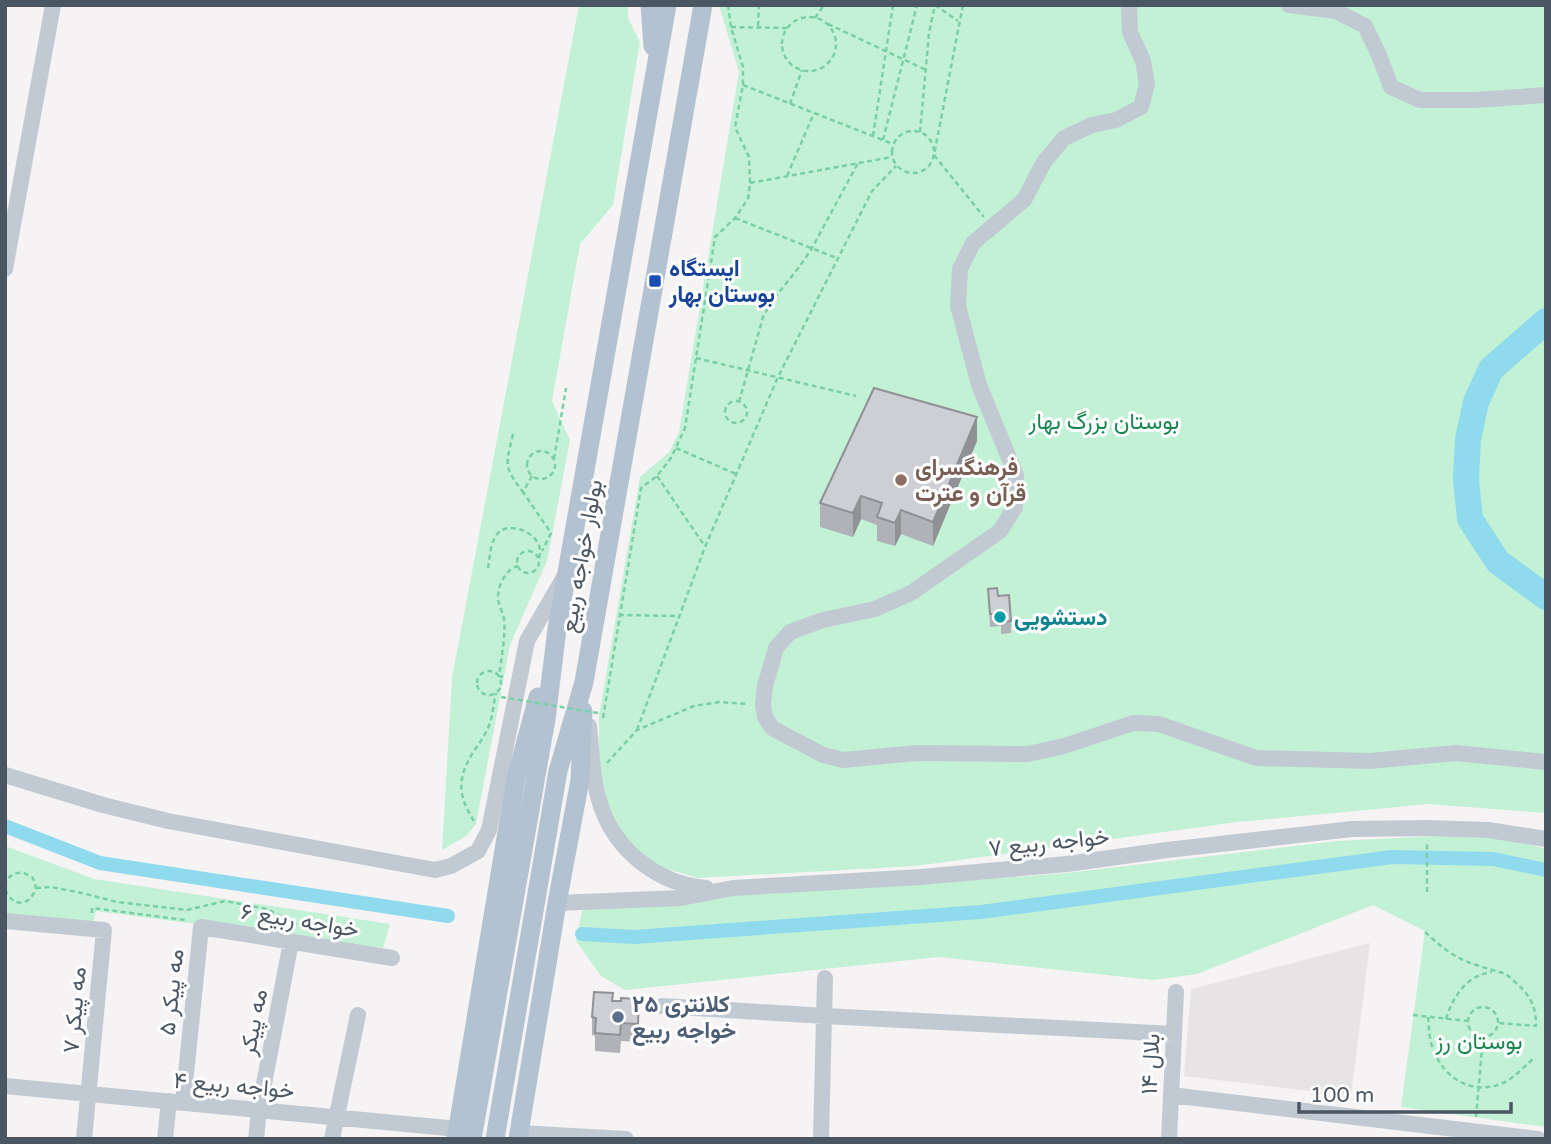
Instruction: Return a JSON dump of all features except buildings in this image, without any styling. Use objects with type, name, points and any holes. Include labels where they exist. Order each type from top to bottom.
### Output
[{"type":"main road","points":[[650,5],[655,75]]},
{"type":"main road","name":"بولوار خواجه ربیع","points":[[462,1135],[477,1110],[546,719],[557,629],[667,5]]},
{"type":"main road","name":"بولوار خواجه ربیع","points":[[495,1139],[558,771],[584,682],[702,5]]},
{"type":"main road","points":[[462,1135],[516,778],[557,629]]},
{"type":"main road","points":[[518,1136],[580,780],[584,682]]},
{"type":"street","points":[[5,270],[52,5]]},
{"type":"street","points":[[1129,5],[1130,32],[1143,61],[1147,84],[1141,107],[1116,120],[1092,125],[1064,138],[1044,162],[1024,200],[973,243],[960,269],[958,306],[979,385],[1016,475],[1015,507],[1000,531],[911,593],[875,609],[823,620],[790,632],[776,648],[765,686],[762,705],[765,717],[772,728],[823,755],[843,760],[917,753],[1028,754],[1064,746],[1133,723],[1158,724],[1256,758],[1370,761],[1456,753],[1546,762]]},
{"type":"street","points":[[1289,5],[1336,11],[1365,26],[1391,87],[1420,100],[1475,100],[1546,95]]},
{"type":"street","points":[[5,775],[103,805],[169,821],[435,870],[451,866],[478,851],[489,830],[527,641],[567,571]]},
{"type":"street","points":[[584,682],[597,791],[614,833],[633,856],[665,877],[702,888],[733,888]]},
{"type":"street","name":"خواجه ربیع ۷","points":[[557,903],[681,898],[733,888],[921,877],[1067,864],[1352,830],[1488,830],[1546,839]]},
{"type":"street","name":"مه پیکر ۷","points":[[5,921],[104,930],[83,1139]]},
{"type":"street","name":"خواجه ربیع ۶","points":[[201,927],[392,958]]},
{"type":"street","name":"مه پیکر ۵","points":[[165,1139],[176,1102],[201,927]]},
{"type":"street","name":"مه پیکر","points":[[256,1139],[259,1110],[291,942]]},
{"type":"street","points":[[821,1139],[825,978]]},
{"type":"street","name":"بلال ۱۴","points":[[1169,1139],[1177,992]]},
{"type":"street","points":[[662,1006],[1174,1034]]},
{"type":"street","points":[[332,1139],[358,1015]]},
{"type":"street","name":"خواجه ربیع ۴","points":[[5,1086],[336,1117],[462,1135]]},
{"type":"street","points":[[1171,1095],[1538,1139]]},
{"type":"street","points":[[518,1136],[626,1139]]},
{"type":"path","points":[[603,725],[640,488],[657,476],[671,458],[685,428],[715,237],[736,218],[748,199],[749,158],[736,127],[744,85],[744,67],[728,5]]},
{"type":"path","points":[[758,28],[759,5]]},
{"type":"path","points":[[815,18],[824,5]]},
{"type":"path","points":[[873,136],[893,5]]},
{"type":"path","points":[[883,139],[917,5]]},
{"type":"path","points":[[920,132],[929,33],[935,5],[960,22]]},
{"type":"path","points":[[963,5],[934,155],[932,162],[922,172],[915,174],[901,170],[892,157],[893,144],[900,135],[920,132],[931,141],[934,155],[992,227]]},
{"type":"path","points":[[732,27],[787,28],[800,19],[815,18],[926,71]]},
{"type":"path","points":[[787,28],[782,50],[789,63],[802,71],[810,71],[824,66],[834,54],[832,32],[822,21]]},
{"type":"path","points":[[790,104],[802,71]]},
{"type":"path","points":[[744,85],[893,144]]},
{"type":"path","points":[[787,176],[814,113]]},
{"type":"path","points":[[750,183],[892,157]]},
{"type":"path","points":[[739,402],[763,317],[812,248],[858,163]]},
{"type":"path","points":[[604,755],[605,765],[636,730],[705,547],[778,377],[872,191],[896,166]]},
{"type":"path","points":[[736,218],[839,259]]},
{"type":"path","points":[[696,358],[856,396]]},
{"type":"path","points":[[554,459],[540,452],[530,456],[527,467],[532,476],[542,479],[555,470],[554,459],[566,388]]},
{"type":"path","points":[[739,402],[744,404],[748,413],[743,421],[734,423],[726,417],[725,412],[730,403],[739,402]]},
{"type":"path","points":[[513,434],[508,468],[511,476],[551,533],[534,571],[525,572],[518,566],[517,561],[522,553],[532,552],[538,558]]},
{"type":"path","points":[[676,448],[736,474]]},
{"type":"path","points":[[523,492],[532,476]]},
{"type":"path","points":[[657,476],[705,547]]},
{"type":"path","points":[[488,568],[491,545],[500,532],[508,528],[527,533],[540,544],[541,551]]},
{"type":"path","points":[[489,830],[475,821],[470,814],[463,802],[461,786],[466,764],[489,726],[496,693],[501,685],[499,676],[504,620],[498,598],[500,586],[512,568],[518,566]]},
{"type":"path","points":[[619,615],[679,616]]},
{"type":"path","points":[[496,693],[483,693],[478,681],[487,671],[504,677]]},
{"type":"path","points":[[501,697],[598,713]]},
{"type":"path","points":[[636,730],[694,706],[719,702],[762,705]]},
{"type":"path","points":[[1427,848],[1427,892]]},
{"type":"path","points":[[24,873],[33,878],[36,888],[32,898],[22,903],[12,900],[5,887],[13,874],[24,873]]},
{"type":"path","points":[[36,888],[51,887],[117,902],[187,910],[225,901],[267,909],[307,929]]},
{"type":"path","points":[[1425,932],[1450,953],[1493,972]]},
{"type":"path","points":[[1446,1019],[1450,1004],[1457,993],[1481,973],[1493,972],[1505,974],[1522,988],[1533,1001],[1536,1013],[1536,1026],[1499,1023]]},
{"type":"path","points":[[1485,1006],[1495,1012],[1499,1023],[1494,1034],[1483,1038],[1472,1032],[1468,1021],[1473,1010],[1485,1006]]},
{"type":"path","points":[[1413,1015],[1468,1021]]},
{"type":"path","points":[[1428,1017],[1429,1033],[1438,1060],[1460,1082],[1488,1088],[1506,1082],[1533,1059]]},
{"type":"path","points":[[1476,1117],[1483,1038]]},
{"type":"shaded area","points":[[1370,943],[1351,1096],[1184,1076],[1191,989]]},
{"type":"green space","points":[[579,5],[628,5],[628,18],[640,42],[613,205],[580,244],[552,401],[570,440],[547,561],[510,645],[476,824],[466,836],[442,850],[452,678]]},
{"type":"green space","name":"بوستان بزرگ بهار","points":[[719,5],[1546,5],[1546,813],[1429,804],[1237,822],[916,866],[698,878],[657,866],[626,843],[607,800],[599,763],[599,716],[640,477],[669,452],[679,432],[739,72]]},
{"type":"green space","name":"بوستان رز","points":[[1438,836],[1507,839],[1546,849],[1546,1127],[1401,1107],[1425,931],[1373,905],[1197,974],[1153,980],[939,957],[625,990],[601,976],[576,941],[582,912],[591,899],[896,886],[1067,873],[1338,841]]},
{"type":"green space","points":[[5,846],[94,879],[390,924],[383,948],[96,911],[93,923],[5,916]]},
{"type":"waterway","points":[[1546,321],[1491,369],[1476,402],[1468,439],[1466,479],[1470,519],[1498,562],[1546,597]]},
{"type":"waterway","points":[[5,826],[100,863],[448,916]]},
{"type":"waterway","points":[[582,934],[634,937],[981,912],[1392,857],[1493,859],[1546,870]]},
{"type":"place","name":"ایستگاه بوستان بهار","points":[[655,281]]},
{"type":"place","name":"فرهنگسرای قرآن و عترت","points":[[901,480]]},
{"type":"place","name":"دستشویی","points":[[1000,617]]},
{"type":"place","name":"کلانتری ٢۵ خواجه ربیع","points":[[618,1017]]}]
